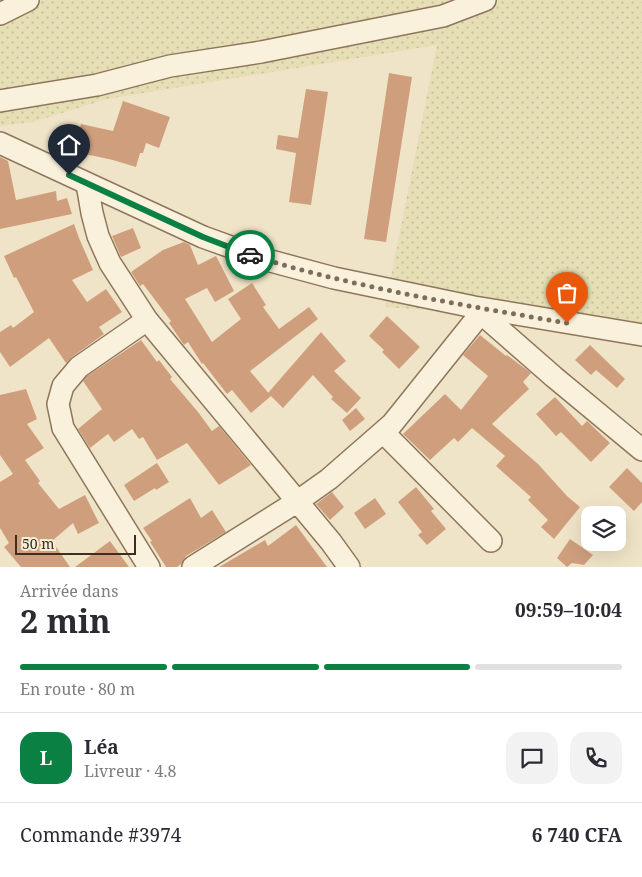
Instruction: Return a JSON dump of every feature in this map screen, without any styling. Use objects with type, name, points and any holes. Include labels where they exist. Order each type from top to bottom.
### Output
[{"type":"street","points":[[1,12],[28,0]]},
{"type":"street","points":[[0,101],[97,85],[170,66],[261,52],[443,16],[485,0]]},
{"type":"street","points":[[0,143],[203,237],[259,258],[334,278],[478,310],[642,336]]},
{"type":"street","points":[[87,184],[98,236],[110,263],[147,320],[332,542],[349,567]]},
{"type":"street","points":[[193,567],[298,502],[329,479],[392,424],[478,310]]},
{"type":"street","points":[[478,310],[554,377],[642,450]]},
{"type":"street","points":[[147,320],[79,367],[63,386],[58,404],[63,428],[150,567]]},
{"type":"street","points":[[383,432],[492,541]]},
{"type":"shaded area","points":[[0,0],[642,0],[642,339],[512,317],[385,307],[437,45],[107,99],[33,122],[0,126]]},
{"type":"building","points":[[389,73],[412,77],[386,242],[364,239]]},
{"type":"building","points":[[306,89],[328,92],[311,205],[289,202],[296,153],[276,149],[278,135],[298,138]]},
{"type":"building","points":[[123,101],[170,117],[159,148],[146,143],[143,153],[140,153],[136,167],[75,152],[81,124],[113,131]]},
{"type":"building","points":[[0,157],[8,161],[16,200],[56,191],[57,201],[67,198],[72,214],[0,229]]},
{"type":"building","points":[[74,224],[93,270],[72,280],[87,302],[106,289],[122,312],[99,327],[104,334],[66,363],[49,338],[10,367],[0,352],[0,332],[11,325],[13,328],[34,312],[16,277],[14,278],[4,256]]},
{"type":"building","points":[[133,228],[141,248],[121,257],[112,236]]},
{"type":"building","points":[[184,242],[190,245],[198,265],[216,256],[234,291],[215,302],[207,288],[185,299],[212,342],[241,319],[228,299],[252,283],[266,305],[263,307],[279,329],[309,307],[318,319],[250,371],[271,396],[251,413],[232,390],[227,394],[202,364],[188,342],[184,345],[169,323],[171,321],[143,284],[140,286],[131,272],[163,250]]},
{"type":"building","points":[[387,316],[420,347],[399,369],[382,352],[384,350],[369,336]]},
{"type":"building","points":[[321,332],[346,361],[334,371],[361,398],[347,413],[331,399],[333,397],[313,375],[283,408],[268,393]]},
{"type":"building","points":[[480,335],[531,373],[523,382],[529,389],[492,424],[538,464],[567,496],[580,507],[554,539],[541,527],[548,520],[528,500],[531,497],[496,466],[505,456],[472,428],[458,442],[454,438],[430,460],[403,434],[445,394],[461,410],[488,376],[463,355]]},
{"type":"building","points":[[141,340],[157,362],[159,360],[172,377],[170,379],[212,431],[219,426],[251,465],[219,485],[187,443],[157,460],[143,437],[139,439],[132,429],[114,442],[108,434],[90,448],[78,429],[102,409],[83,381],[87,376]]},
{"type":"building","points":[[590,345],[625,379],[617,388],[596,370],[591,375],[575,360]]},
{"type":"building","points":[[26,389],[37,419],[27,424],[44,448],[25,460],[40,481],[38,483],[59,509],[85,495],[99,523],[78,534],[73,523],[52,541],[70,567],[21,567],[4,547],[9,543],[0,528],[0,482],[13,474],[0,455],[0,395]]},
{"type":"building","points":[[555,397],[582,426],[587,421],[610,443],[591,462],[561,432],[556,436],[536,414]]},
{"type":"building","points":[[356,408],[365,419],[350,431],[342,420]]},
{"type":"building","points":[[157,463],[169,482],[134,501],[124,485]]},
{"type":"building","points":[[627,468],[642,483],[642,502],[634,511],[609,487]]},
{"type":"building","points":[[416,487],[434,509],[431,511],[446,529],[427,545],[418,535],[422,532],[398,502]]},
{"type":"building","points":[[332,492],[344,507],[330,520],[316,504]]},
{"type":"building","points":[[190,498],[201,518],[212,510],[226,532],[186,556],[177,567],[166,567],[143,528]]},
{"type":"building","points":[[375,498],[386,514],[365,529],[354,513]]},
{"type":"building","points":[[296,525],[327,567],[219,567],[265,540],[268,546]]},
{"type":"building","points":[[570,539],[581,547],[581,551],[587,551],[593,555],[584,565],[572,563],[567,567],[557,558]]},
{"type":"building","points":[[110,541],[129,567],[75,567]]},
{"type":"way so far","points":[[250,255],[334,278],[474,307],[567,323]]},
{"type":"route","points":[[69,175],[203,237],[250,255]]}]
